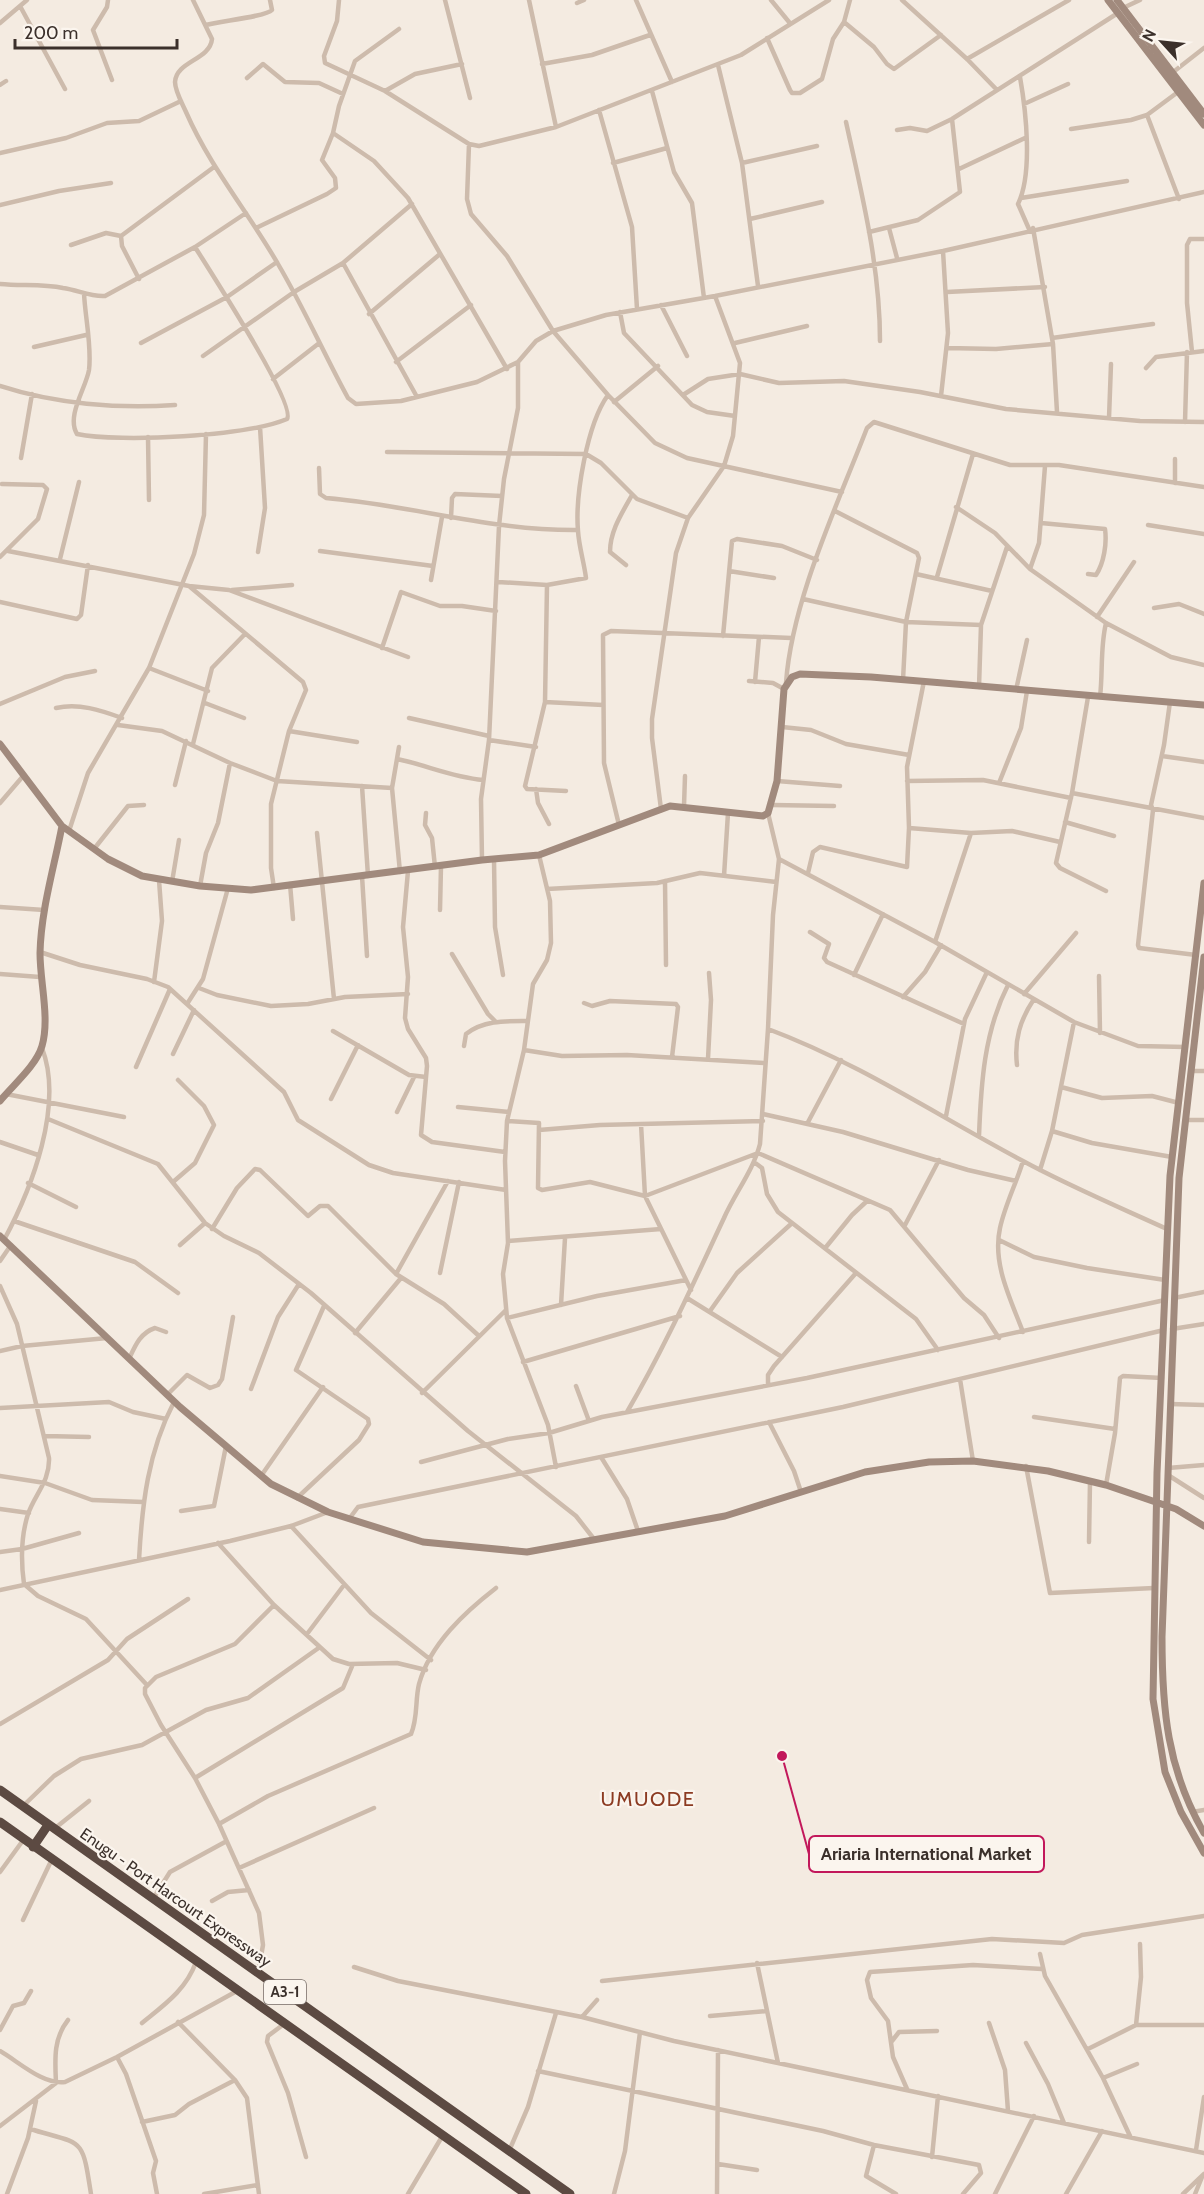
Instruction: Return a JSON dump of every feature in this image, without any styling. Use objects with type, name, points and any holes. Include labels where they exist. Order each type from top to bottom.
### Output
[{"type":"highway","name":"Enugu - Port Harcourt Expressway","points":[[0,1790],[570,2194]]},
{"type":"highway","name":"A3-1","points":[[0,1822],[522,2193]]},
{"type":"highway","points":[[33,1846],[51,1827]]},
{"type":"main road","points":[[1108,0],[1120,11],[1204,114]]},
{"type":"main road","points":[[1117,0],[1120,11],[1204,125]]},
{"type":"main road","points":[[0,744],[66,828],[94,849],[134,873],[200,886],[274,888],[290,884],[404,872],[482,860],[539,855],[660,809],[684,806],[757,817],[768,813],[777,781],[785,686],[792,677],[800,674],[924,681],[1088,697],[1204,705]]},
{"type":"main road","points":[[0,1101],[36,1058],[42,1047],[44,1034],[40,952],[44,910],[66,828]]},
{"type":"main road","points":[[1204,883],[1172,1157],[1167,1229],[1154,1588],[1155,1717],[1165,1772],[1181,1812],[1204,1853]]},
{"type":"main road","points":[[1204,957],[1179,1178],[1166,1471],[1162,1699],[1181,1789],[1204,1833]]},
{"type":"main road","points":[[2,1238],[174,1402],[261,1476],[297,1498],[328,1512],[423,1542],[527,1552],[725,1516],[865,1472],[898,1465],[973,1461],[1026,1466],[1106,1485],[1176,1509],[1204,1526]]},
{"type":"street","points":[[0,23],[27,0]]},
{"type":"street","points":[[108,0],[107,7],[93,30],[112,80]]},
{"type":"street","points":[[193,0],[212,39],[211,47],[176,76],[175,84],[181,101],[198,141],[277,262],[318,344],[353,403],[401,401],[477,382],[518,362],[536,341],[553,331],[620,312],[715,296],[897,258],[943,251],[1031,229],[1204,192]]},
{"type":"street","points":[[206,25],[230,19],[265,15],[272,10],[270,0]]},
{"type":"street","points":[[339,0],[337,21],[324,61],[385,91],[469,144],[479,146],[556,127],[718,65],[741,55],[789,22],[829,0]]},
{"type":"street","points":[[445,0],[470,98]]},
{"type":"street","points":[[529,0],[556,127]]},
{"type":"street","points":[[577,3],[584,0]]},
{"type":"street","points":[[636,0],[672,82]]},
{"type":"street","points":[[771,0],[789,22]]},
{"type":"street","points":[[767,38],[790,90],[792,93],[800,93],[820,83],[833,39],[844,22],[850,0]]},
{"type":"street","points":[[902,0],[967,59],[997,90]]},
{"type":"street","points":[[967,59],[1069,0]]},
{"type":"street","points":[[897,130],[910,128],[927,131],[952,119],[1140,0]]},
{"type":"street","points":[[20,6],[65,89]]},
{"type":"street","points":[[844,22],[874,47],[887,64],[894,69],[941,35]]},
{"type":"street","points":[[256,228],[333,192],[337,183],[322,160],[333,133],[351,69],[360,56],[399,29]]},
{"type":"street","points":[[542,64],[592,55],[650,35]]},
{"type":"street","points":[[1172,73],[1204,48]]},
{"type":"street","points":[[247,78],[262,64],[285,82],[319,83],[343,94]]},
{"type":"street","points":[[385,91],[415,74],[462,64]]},
{"type":"street","points":[[718,65],[742,163],[758,286]]},
{"type":"street","points":[[1020,77],[1024,104],[1026,185],[1018,209],[1031,229],[1045,287],[1053,345],[1057,412]]},
{"type":"street","points":[[0,85],[6,81]]},
{"type":"street","points":[[1024,104],[1068,84]]},
{"type":"street","points":[[652,91],[674,172],[692,203],[704,298]]},
{"type":"street","points":[[1071,129],[1131,120],[1147,115],[1178,92]]},
{"type":"street","points":[[0,153],[66,138],[107,123],[139,121],[181,101]]},
{"type":"street","points":[[599,110],[632,227],[637,309]]},
{"type":"street","points":[[1147,115],[1179,199]]},
{"type":"street","points":[[869,232],[918,220],[929,210],[956,196],[962,187],[952,119]]},
{"type":"street","points":[[846,122],[875,263],[880,298],[880,341]]},
{"type":"street","points":[[333,133],[374,161],[412,204],[507,369]]},
{"type":"street","points":[[959,169],[1025,138]]},
{"type":"street","points":[[469,144],[467,199],[471,214],[507,256],[553,331],[614,402],[655,443],[668,451],[724,466],[842,492]]},
{"type":"street","points":[[742,163],[818,146]]},
{"type":"street","points":[[613,163],[667,148]]},
{"type":"street","points":[[71,245],[106,234],[121,236],[214,167]]},
{"type":"street","points":[[1021,198],[1127,181]]},
{"type":"street","points":[[0,205],[59,191],[111,183]]},
{"type":"street","points":[[750,219],[822,202]]},
{"type":"street","points":[[203,356],[294,292],[343,263],[412,204]]},
{"type":"street","points":[[0,284],[57,287],[90,296],[105,297],[195,247],[246,213]]},
{"type":"street","points":[[889,228],[897,258]]},
{"type":"street","points":[[121,236],[122,246],[139,279]]},
{"type":"street","points":[[1185,422],[1189,352],[1186,303],[1187,245],[1190,240],[1204,238]]},
{"type":"street","points":[[84,293],[88,371],[78,401],[74,428],[77,434],[148,437],[206,434],[260,427],[289,417],[273,379],[245,327],[195,247]]},
{"type":"street","points":[[941,396],[947,348],[947,292],[943,251]]},
{"type":"street","points":[[369,314],[440,254]]},
{"type":"street","points":[[141,343],[227,297],[277,262]]},
{"type":"street","points":[[343,263],[369,314],[417,397]]},
{"type":"street","points":[[947,292],[1045,287]]},
{"type":"street","points":[[660,809],[652,728],[654,698],[676,553],[688,519],[724,466],[735,416],[740,374],[735,343],[715,296]]},
{"type":"street","points":[[396,362],[471,305]]},
{"type":"street","points":[[661,305],[687,356]]},
{"type":"street","points":[[620,312],[624,333],[697,408],[735,416]]},
{"type":"street","points":[[1052,338],[1153,324]]},
{"type":"street","points":[[735,343],[807,326]]},
{"type":"street","points":[[34,347],[87,335]]},
{"type":"street","points":[[273,379],[318,344]]},
{"type":"street","points":[[947,348],[996,349],[1053,345]]},
{"type":"street","points":[[1146,368],[1156,357],[1204,351]]},
{"type":"street","points":[[482,860],[483,780],[489,738],[501,496],[518,408],[518,362]]},
{"type":"street","points":[[1109,418],[1111,364]]},
{"type":"street","points":[[614,402],[658,366]]},
{"type":"street","points":[[683,395],[708,379],[740,374],[779,383],[844,381],[941,396],[992,407],[1109,418],[1204,422]]},
{"type":"street","points":[[0,386],[32,394],[78,401],[135,407],[175,405]]},
{"type":"street","points":[[21,459],[32,394]]},
{"type":"street","points":[[498,582],[547,585],[586,578],[578,530],[586,454],[594,417],[608,395]]},
{"type":"street","points":[[759,637],[752,682],[785,686],[791,638],[803,599],[867,428],[874,422],[1010,465],[1059,465],[1204,487]]},
{"type":"street","points":[[258,552],[265,508],[260,427]]},
{"type":"street","points":[[66,828],[88,773],[118,725],[149,668],[186,585],[204,514],[206,434]]},
{"type":"street","points":[[148,437],[149,500]]},
{"type":"street","points":[[387,452],[586,454],[601,463],[632,495],[644,503],[688,519]]},
{"type":"street","points":[[937,577],[973,453]]},
{"type":"street","points":[[1175,459],[1175,483]]},
{"type":"street","points":[[1030,569],[1039,543],[1045,466]]},
{"type":"street","points":[[319,468],[323,497],[387,504],[442,517],[499,526],[578,530]]},
{"type":"street","points":[[60,559],[79,482]]},
{"type":"street","points":[[0,557],[38,519],[47,489],[43,485],[2,484]]},
{"type":"street","points":[[451,518],[455,494],[501,496]]},
{"type":"street","points":[[626,565],[610,552],[610,548],[618,521],[632,495]]},
{"type":"street","points":[[956,507],[995,533],[1030,569],[1106,623],[1171,657],[1204,665]]},
{"type":"street","points":[[835,511],[917,553],[919,558],[906,622],[903,680]]},
{"type":"street","points":[[431,580],[442,517]]},
{"type":"street","points":[[1041,523],[1105,529],[1104,550],[1099,570],[1096,575],[1088,574]]},
{"type":"street","points":[[1148,525],[1204,534]]},
{"type":"street","points":[[723,636],[731,544],[737,539],[782,546],[817,560]]},
{"type":"street","points":[[979,687],[981,625],[1007,547]]},
{"type":"street","points":[[8,551],[60,559],[186,585],[230,590],[292,585]]},
{"type":"street","points":[[320,551],[433,566]]},
{"type":"street","points":[[1097,617],[1134,562]]},
{"type":"street","points":[[0,602],[77,619],[81,615],[88,565]]},
{"type":"street","points":[[729,571],[774,578]]},
{"type":"street","points":[[916,574],[992,591]]},
{"type":"street","points":[[186,585],[305,685],[306,690],[290,731],[277,781],[270,821],[274,888]]},
{"type":"street","points":[[547,585],[545,702],[525,786],[566,791]]},
{"type":"street","points":[[230,590],[408,657]]},
{"type":"street","points":[[382,648],[400,592],[440,606],[462,606],[496,611]]},
{"type":"street","points":[[803,599],[906,622],[981,625]]},
{"type":"street","points":[[1154,608],[1179,604],[1204,614]]},
{"type":"street","points":[[1100,698],[1103,671],[1101,646],[1106,623]]},
{"type":"street","points":[[619,825],[604,763],[603,635],[611,632],[791,638]]},
{"type":"street","points":[[193,744],[216,663],[245,634]]},
{"type":"street","points":[[1016,690],[1027,640]]},
{"type":"street","points":[[149,668],[207,691]]},
{"type":"street","points":[[0,704],[65,677],[95,671]]},
{"type":"street","points":[[808,873],[813,852],[820,847],[905,868],[908,859],[909,755],[924,681]]},
{"type":"street","points":[[999,783],[1021,728],[1027,691]]},
{"type":"street","points":[[1088,697],[1072,796],[1060,842],[1057,866],[1106,891]]},
{"type":"street","points":[[545,702],[603,705]]},
{"type":"street","points":[[1170,702],[1162,756],[1151,805],[1154,810],[1138,945],[1139,948],[1196,955]]},
{"type":"street","points":[[205,703],[244,717]]},
{"type":"street","points":[[56,708],[68,706],[87,708],[122,718]]},
{"type":"street","points":[[409,718],[536,747]]},
{"type":"street","points":[[118,725],[162,731],[230,763],[277,781],[392,788]]},
{"type":"street","points":[[782,727],[811,730],[846,744],[909,755]]},
{"type":"street","points":[[290,731],[357,742]]},
{"type":"street","points":[[175,785],[186,741]]},
{"type":"street","points":[[399,747],[392,788],[404,872],[403,927],[408,994],[406,1024],[426,1058],[421,1129],[423,1139],[505,1152]]},
{"type":"street","points":[[1162,756],[1204,762]]},
{"type":"street","points":[[397,759],[426,766],[455,777],[483,780]]},
{"type":"street","points":[[200,886],[206,853],[218,823],[230,763]]},
{"type":"street","points":[[0,803],[24,776]]},
{"type":"street","points":[[684,776],[684,806]]},
{"type":"street","points":[[907,781],[965,778],[1204,819]]},
{"type":"street","points":[[777,781],[840,786]]},
{"type":"street","points":[[362,786],[367,956]]},
{"type":"street","points":[[536,789],[538,803],[549,824]]},
{"type":"street","points":[[94,849],[128,806],[144,805]]},
{"type":"street","points":[[772,805],[834,806]]},
{"type":"street","points":[[426,813],[425,825],[432,838],[438,866],[440,910]]},
{"type":"street","points":[[724,876],[728,813]]},
{"type":"street","points":[[627,1412],[680,1316],[727,1212],[758,1153],[763,1121],[769,971],[779,859],[768,813]]},
{"type":"street","points":[[1065,822],[1114,836]]},
{"type":"street","points":[[909,828],[971,833],[1012,831],[1060,842]]},
{"type":"street","points":[[317,833],[334,999]]},
{"type":"street","points":[[935,942],[971,833]]},
{"type":"street","points":[[172,882],[179,840]]},
{"type":"street","points":[[539,855],[550,901],[551,943],[547,960],[533,984],[524,1050],[507,1121],[505,1152],[508,1241],[504,1274],[507,1318],[549,1433],[556,1467]]},
{"type":"street","points":[[494,859],[495,927],[503,975]]},
{"type":"street","points":[[779,859],[941,945],[1074,1022],[1138,1046],[1186,1047]]},
{"type":"street","points":[[547,889],[665,881],[687,874],[776,882]]},
{"type":"street","points":[[154,982],[162,921],[159,879]]},
{"type":"street","points":[[665,881],[666,965]]},
{"type":"street","points":[[290,884],[293,920]]},
{"type":"street","points":[[188,1004],[199,988],[228,888]]},
{"type":"street","points":[[0,907],[44,910]]},
{"type":"street","points":[[854,975],[883,914]]},
{"type":"street","points":[[810,932],[829,944],[825,961],[964,1024]]},
{"type":"street","points":[[1024,994],[1076,933]]},
{"type":"street","points":[[903,997],[925,972],[941,945]]},
{"type":"street","points":[[40,952],[115,975],[154,982],[170,989],[284,1092],[296,1117],[307,1127],[380,1170],[506,1190]]},
{"type":"street","points":[[452,954],[488,1014],[495,1021]]},
{"type":"street","points":[[946,1116],[964,1024],[987,972]]},
{"type":"street","points":[[708,1059],[711,1000],[709,973]]},
{"type":"street","points":[[0,974],[40,977]]},
{"type":"street","points":[[1099,976],[1100,1033]]},
{"type":"street","points":[[979,1136],[984,1060],[993,1020],[1008,985]]},
{"type":"street","points":[[199,988],[217,995],[271,1006],[408,994]]},
{"type":"street","points":[[136,1066],[170,989]]},
{"type":"street","points":[[1017,1065],[1016,1049],[1021,1021],[1034,999]]},
{"type":"street","points":[[584,1003],[592,1006],[610,1000],[675,1004],[678,1007],[672,1058]]},
{"type":"street","points":[[172,1054],[194,1010]]},
{"type":"street","points":[[464,1047],[466,1034],[495,1021],[528,1021]]},
{"type":"street","points":[[1040,1170],[1052,1131],[1074,1022]]},
{"type":"street","points":[[768,1029],[813,1045],[946,1116],[1040,1170],[1167,1229]]},
{"type":"street","points":[[333,1031],[414,1077],[426,1077]]},
{"type":"street","points":[[331,1100],[358,1046]]},
{"type":"street","points":[[2,1238],[14,1221],[38,1155],[48,1119],[50,1102],[48,1066],[42,1047]]},
{"type":"street","points":[[524,1050],[562,1056],[708,1059],[764,1063]]},
{"type":"street","points":[[807,1124],[841,1060]]},
{"type":"street","points":[[1192,1071],[1204,1071]]},
{"type":"street","points":[[397,1112],[414,1077]]},
{"type":"street","points":[[172,1182],[195,1163],[214,1125],[204,1106],[178,1080]]},
{"type":"street","points":[[1061,1087],[1101,1098],[1152,1095],[1179,1103]]},
{"type":"street","points":[[6,1094],[124,1117]]},
{"type":"street","points":[[458,1107],[509,1112]]},
{"type":"street","points":[[763,1114],[1016,1181]]},
{"type":"street","points":[[48,1119],[158,1164],[205,1223],[212,1229],[259,1252],[299,1284],[423,1393],[576,1516],[594,1539]]},
{"type":"street","points":[[1185,1120],[1204,1120]]},
{"type":"street","points":[[507,1121],[534,1121],[538,1124],[539,1189],[590,1182],[645,1196],[758,1153],[890,1210],[958,1290],[984,1315],[999,1338]]},
{"type":"street","points":[[539,1130],[641,1124],[763,1121]]},
{"type":"street","points":[[641,1124],[645,1196],[691,1290]]},
{"type":"street","points":[[1052,1131],[1092,1143],[1172,1157]]},
{"type":"street","points":[[0,1142],[38,1155]]},
{"type":"street","points":[[905,1225],[939,1160]]},
{"type":"street","points":[[1023,1161],[1008,1200],[999,1240],[1001,1274],[1023,1332]]},
{"type":"street","points":[[754,1162],[764,1172],[765,1188],[773,1207],[791,1224],[826,1247],[923,1326],[938,1350]]},
{"type":"street","points":[[212,1229],[237,1188],[255,1169],[258,1169],[274,1181],[308,1216],[320,1206],[328,1206],[396,1274],[444,1304],[479,1336]]},
{"type":"street","points":[[396,1274],[448,1181]]},
{"type":"street","points":[[440,1273],[459,1182]]},
{"type":"street","points":[[28,1183],[76,1207]]},
{"type":"street","points":[[826,1247],[852,1215],[867,1201]]},
{"type":"street","points":[[14,1221],[135,1262],[178,1293]]},
{"type":"street","points":[[180,1245],[205,1223]]},
{"type":"street","points":[[710,1311],[737,1273],[791,1224]]},
{"type":"street","points":[[508,1241],[661,1229]]},
{"type":"street","points":[[561,1305],[565,1238]]},
{"type":"street","points":[[999,1240],[1034,1257],[1165,1280]]},
{"type":"street","points":[[0,1261],[11,1245]]},
{"type":"street","points":[[768,1386],[770,1372],[856,1273]]},
{"type":"street","points":[[355,1333],[401,1278]]},
{"type":"street","points":[[507,1318],[686,1280]]},
{"type":"street","points":[[251,1389],[277,1320],[299,1284]]},
{"type":"street","points":[[0,1286],[17,1324],[45,1436],[49,1471],[29,1513],[22,1549],[24,1584],[38,1596],[81,1615],[117,1650],[146,1684],[145,1694],[166,1733],[195,1778],[249,1890],[261,1921],[263,1945],[258,1973]]},
{"type":"street","points":[[1173,1298],[1204,1293]]},
{"type":"street","points":[[687,1298],[782,1357]]},
{"type":"street","points":[[421,1462],[508,1439],[549,1433],[627,1412],[768,1386],[999,1338],[1165,1300]]},
{"type":"street","points":[[297,1498],[358,1440],[369,1424],[368,1419],[295,1368],[324,1306]]},
{"type":"street","points":[[423,1393],[506,1310]]},
{"type":"street","points":[[523,1362],[680,1316]]},
{"type":"street","points":[[167,1395],[187,1375],[210,1388],[218,1385],[222,1379],[233,1317]]},
{"type":"street","points":[[1172,1329],[1204,1324]]},
{"type":"street","points":[[129,1359],[138,1340],[146,1332],[154,1328],[166,1332]]},
{"type":"street","points":[[349,1519],[358,1507],[769,1422],[1164,1330]]},
{"type":"street","points":[[0,1351],[22,1346],[107,1338]]},
{"type":"street","points":[[1106,1485],[1121,1377],[1162,1378]]},
{"type":"street","points":[[960,1379],[973,1461]]},
{"type":"street","points":[[261,1476],[323,1386]]},
{"type":"street","points":[[576,1386],[590,1421]]},
{"type":"street","points":[[0,1408],[109,1402],[133,1412],[166,1419]]},
{"type":"street","points":[[139,1560],[143,1502],[152,1457],[174,1402]]},
{"type":"street","points":[[1170,1404],[1204,1405]]},
{"type":"street","points":[[1034,1417],[1115,1429]]},
{"type":"street","points":[[769,1422],[794,1471],[801,1492]]},
{"type":"street","points":[[45,1436],[89,1437]]},
{"type":"street","points":[[182,1511],[214,1506],[226,1446]]},
{"type":"street","points":[[601,1457],[627,1499],[638,1531]]},
{"type":"street","points":[[1166,1471],[1204,1465]]},
{"type":"street","points":[[1026,1466],[1050,1593],[1154,1588]]},
{"type":"street","points":[[1166,1471],[1204,1498]]},
{"type":"street","points":[[0,1476],[45,1483],[92,1500],[143,1502]]},
{"type":"street","points":[[1089,1542],[1090,1481]]},
{"type":"street","points":[[0,1509],[29,1513]]},
{"type":"street","points":[[0,1590],[291,1526],[328,1512]]},
{"type":"street","points":[[291,1526],[371,1613],[431,1660]]},
{"type":"street","points":[[0,1552],[22,1549],[79,1533]]},
{"type":"street","points":[[219,1543],[274,1605],[333,1659],[352,1664],[397,1664],[426,1670]]},
{"type":"street","points":[[307,1634],[344,1585]]},
{"type":"street","points":[[219,1824],[268,1796],[411,1734],[419,1683],[446,1634],[496,1588]]},
{"type":"street","points":[[0,1724],[108,1660],[132,1635],[188,1599]]},
{"type":"street","points":[[146,1684],[156,1677],[235,1644],[274,1605]]},
{"type":"street","points":[[23,1806],[54,1776],[81,1759],[142,1745],[211,1707],[248,1698],[320,1647]]},
{"type":"street","points":[[195,1778],[343,1688],[352,1664]]},
{"type":"street","points":[[51,1827],[89,1801]]},
{"type":"street","points":[[239,1868],[374,1808]]},
{"type":"street","points":[[1192,1812],[1204,1810]]},
{"type":"street","points":[[0,1872],[24,1839]]},
{"type":"street","points":[[153,1899],[170,1872],[225,1842]]},
{"type":"street","points":[[23,1920],[52,1859]]},
{"type":"street","points":[[212,1901],[228,1892],[249,1890]]},
{"type":"street","points":[[602,1981],[992,1939],[1064,1943],[1082,1935],[1204,1916]]},
{"type":"street","points":[[1136,2025],[1141,1977],[1140,1944]]},
{"type":"street","points":[[1040,1954],[1042,1970],[1088,2049],[1130,2136]]},
{"type":"street","points":[[142,2023],[178,1993],[188,1981],[196,1962]]},
{"type":"street","points":[[757,1963],[778,2062]]},
{"type":"street","points":[[907,2090],[893,2057],[887,2018],[871,1998],[867,1980],[870,1972],[973,1965],[1042,1970]]},
{"type":"street","points":[[354,1966],[398,1980],[582,2017],[718,2050],[1204,2153]]},
{"type":"street","points":[[0,2030],[13,2006],[24,2002],[31,1991]]},
{"type":"street","points":[[0,2051],[45,2080],[56,2083],[74,2079],[237,1991]]},
{"type":"street","points":[[582,2017],[597,2000]]},
{"type":"street","points":[[710,2016],[767,2011]]},
{"type":"street","points":[[509,2151],[556,2013]]},
{"type":"street","points":[[0,2127],[56,2083],[58,2035],[68,2020]]},
{"type":"street","points":[[178,2022],[235,2080],[249,2106],[259,2194]]},
{"type":"street","points":[[989,2023],[1005,2070],[1008,2111]]},
{"type":"street","points":[[284,2024],[268,2036],[267,2042],[288,2093],[306,2157]]},
{"type":"street","points":[[1088,2049],[1136,2025],[1204,2025]]},
{"type":"street","points":[[892,2041],[899,2032],[937,2031]]},
{"type":"street","points":[[614,2194],[625,2151],[640,2032]]},
{"type":"street","points":[[1026,2043],[1048,2084],[1064,2122]]},
{"type":"street","points":[[717,2194],[718,2050]]},
{"type":"street","points":[[117,2057],[126,2074],[156,2161],[153,2173],[157,2194]]},
{"type":"street","points":[[1103,2078],[1137,2064]]},
{"type":"street","points":[[538,2071],[823,2131],[874,2145],[975,2163],[982,2168],[981,2173],[963,2194]]},
{"type":"street","points":[[142,2122],[175,2115],[189,2104],[235,2080]]},
{"type":"street","points":[[932,2157],[938,2096]]},
{"type":"street","points":[[1196,2150],[1204,2097]]},
{"type":"street","points":[[7,2194],[30,2129],[36,2101]]},
{"type":"street","points":[[995,2194],[1034,2116]]},
{"type":"street","points":[[30,2129],[75,2143],[85,2154],[91,2194]]},
{"type":"street","points":[[1066,2194],[1102,2131]]},
{"type":"street","points":[[408,2194],[443,2135]]},
{"type":"street","points":[[874,2145],[866,2176],[896,2194]]},
{"type":"street","points":[[718,2164],[757,2170]]},
{"type":"street","points":[[1183,2194],[1204,2173]]},
{"type":"street","points":[[1195,2194],[1204,2173]]},
{"type":"street","points":[[204,2194],[258,2185]]},
{"type":"place","name":"Ariaria International Market","points":[[782,1756]]},
{"type":"district","name":"UMUODE","points":[[648,1799]]}]
